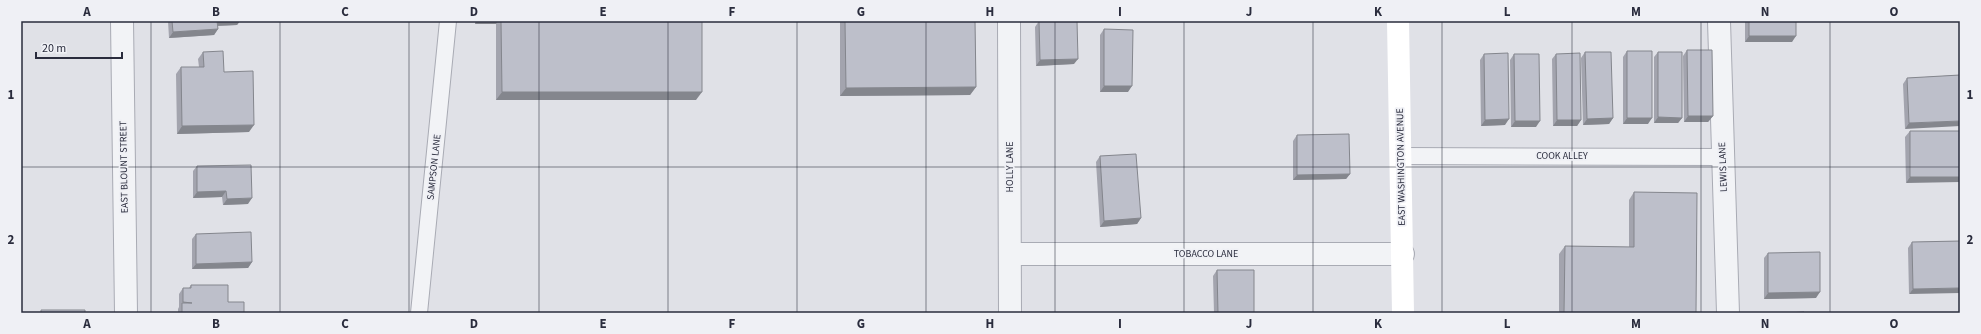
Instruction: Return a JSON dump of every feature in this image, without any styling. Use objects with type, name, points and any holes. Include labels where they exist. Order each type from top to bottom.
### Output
[{"type":"street","name":"EAST BLOUNT STREET","points":[[122,21],[126,313]]},
{"type":"street","name":"HOLLY LANE","points":[[1009,21],[1010,313]]},
{"type":"street","name":"EAST WASHINGTON AVENUE","points":[[1398,21],[1404,313]]},
{"type":"street","name":"LEWIS LANE","points":[[1719,21],[1728,313]]},
{"type":"street","name":"TOBACCO LANE","points":[[1010,254],[1402,254]]},
{"type":"lane","name":"SAMPSON LANE","points":[[419,313],[448,21]]},
{"type":"lane","name":"COOK ALLEY","points":[[1400,156],[1723,156]]},
{"type":"building","points":[[172,21],[217,21],[218,29],[173,32]]},
{"type":"building","points":[[501,21],[702,21],[702,92],[502,92]]},
{"type":"building","points":[[845,21],[975,21],[976,87],[846,88]]},
{"type":"building","points":[[1039,21],[1077,21],[1078,59],[1040,60]]},
{"type":"building","points":[[1749,21],[1796,21],[1796,36],[1749,36]]},
{"type":"building","points":[[1104,29],[1133,30],[1132,86],[1104,86]]},
{"type":"building","points":[[1687,50],[1712,50],[1713,116],[1688,116]]},
{"type":"building","points":[[223,51],[224,72],[253,71],[254,125],[182,126],[181,67],[204,67],[203,52]]},
{"type":"building","points":[[1627,51],[1652,51],[1652,118],[1627,118]]},
{"type":"building","points":[[1585,52],[1611,52],[1613,118],[1587,119]]},
{"type":"building","points":[[1658,52],[1682,52],[1682,118],[1658,117]]},
{"type":"building","points":[[1508,53],[1509,119],[1485,120],[1484,54]]},
{"type":"building","points":[[1580,53],[1581,120],[1557,120],[1556,54]]},
{"type":"building","points":[[1514,54],[1539,54],[1540,121],[1515,121]]},
{"type":"building","points":[[1960,75],[1960,121],[1909,123],[1907,78]]},
{"type":"building","points":[[1910,131],[1960,131],[1960,177],[1910,177]]},
{"type":"building","points":[[1349,134],[1350,174],[1297,175],[1297,135]]},
{"type":"building","points":[[1136,154],[1141,218],[1104,221],[1100,156]]},
{"type":"building","points":[[251,165],[252,198],[227,199],[226,191],[197,192],[197,166]]},
{"type":"building","points":[[1634,192],[1697,193],[1696,313],[1564,313],[1565,246],[1634,247]]},
{"type":"building","points":[[251,232],[252,262],[196,264],[196,234]]},
{"type":"building","points":[[1960,241],[1960,288],[1913,289],[1912,242]]},
{"type":"building","points":[[1820,252],[1820,292],[1768,293],[1768,253]]},
{"type":"building","points":[[1217,270],[1254,270],[1254,313],[1218,313]]},
{"type":"building","points":[[191,285],[228,285],[228,302],[244,302],[244,313],[182,313],[182,303],[192,303],[183,302],[183,288],[191,288]]},
{"type":"building","points":[[41,310],[85,310],[85,313],[41,313]]}]
